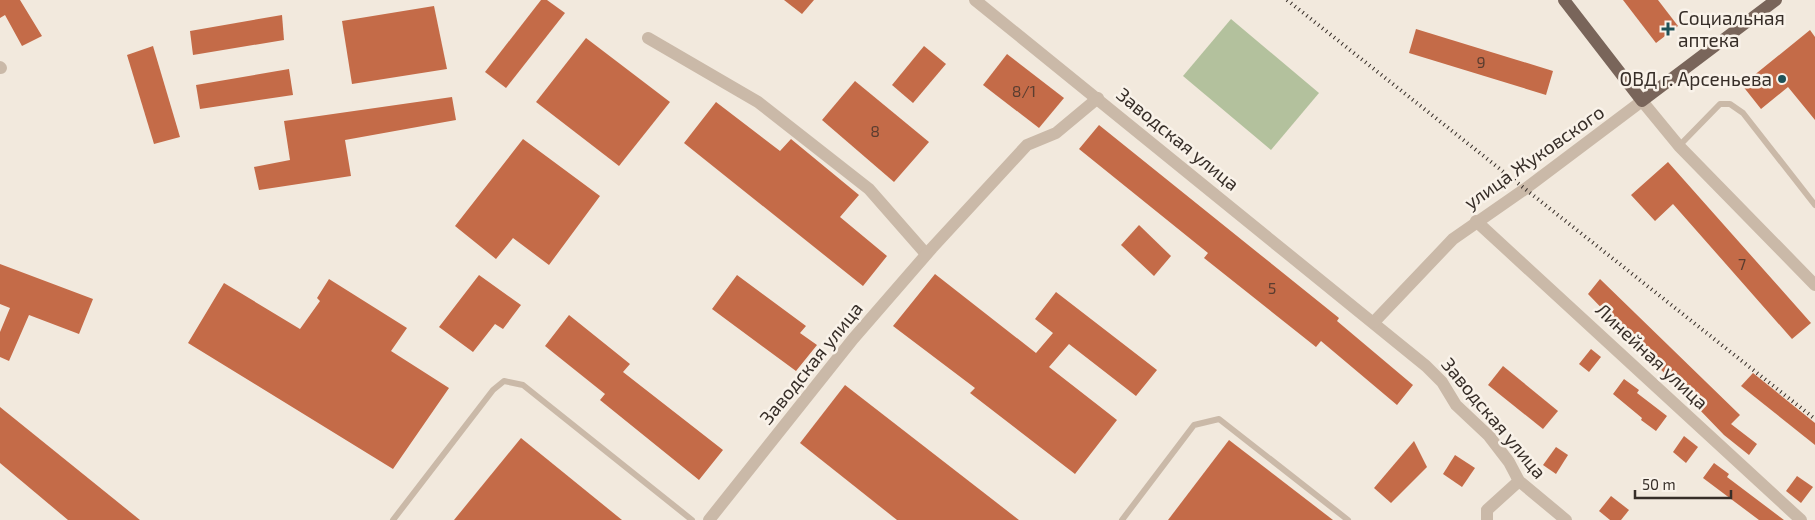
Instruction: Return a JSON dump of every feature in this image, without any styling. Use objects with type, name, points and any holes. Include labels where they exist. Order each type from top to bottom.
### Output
[{"type":"main road","points":[[1564,0],[1642,101]]},
{"type":"main road","name":"улица Жуковского","points":[[1642,101],[1776,0]]},
{"type":"street","points":[[975,0],[1098,98]]},
{"type":"street","points":[[648,38],[758,102],[869,189],[926,254]]},
{"type":"street","name":"Заводская улица","points":[[709,520],[852,339],[926,254],[1027,146],[1056,133],[1098,98],[1426,366],[1442,382],[1456,405],[1489,436],[1509,462],[1519,482],[1566,520]]},
{"type":"street","points":[[1642,101],[1679,146],[1815,285]]},
{"type":"street","name":"улица Жуковского","points":[[1374,322],[1453,239],[1476,220],[1525,189],[1642,101]]},
{"type":"street","name":"Линейная улица","points":[[1476,220],[1801,520]]},
{"type":"street","points":[[1484,517],[1519,482]]},
{"type":"lane","points":[[1679,146],[1720,104],[1730,104],[1744,113],[1815,205]]},
{"type":"lane","points":[[393,520],[493,390],[504,381],[523,385],[692,520]]},
{"type":"lane","points":[[1122,520],[1194,425],[1219,419],[1348,520]]},
{"type":"green space","points":[[1231,19],[1319,93],[1271,150],[1183,76]]},
{"type":"building","points":[[0,0],[20,0],[42,36],[22,46],[5,15],[0,18]]},
{"type":"building","points":[[541,0],[547,0],[565,13],[506,88],[485,72]]},
{"type":"building","points":[[784,0],[814,0],[802,14]]},
{"type":"building","points":[[1623,0],[1658,0],[1678,26],[1656,43]]},
{"type":"building","points":[[434,6],[447,69],[352,84],[342,21]]},
{"type":"building","points":[[282,15],[284,40],[193,55],[190,31]]},
{"type":"building","points":[[1416,29],[1553,71],[1546,95],[1409,53]]},
{"type":"building","name":"ОВД г. Арсеньева","points":[[1810,30],[1815,37],[1815,120],[1788,87],[1761,109],[1742,85]]},
{"type":"building","points":[[586,38],[670,102],[619,166],[536,102]]},
{"type":"building","points":[[153,46],[180,137],[154,144],[127,55]]},
{"type":"building","points":[[924,46],[946,64],[913,103],[892,85]]},
{"type":"building","points":[[1007,54],[1064,98],[1039,128],[983,85]]},
{"type":"building","points":[[289,69],[293,95],[200,109],[196,85]]},
{"type":"building","points":[[855,81],[929,142],[894,182],[822,120]]},
{"type":"building","points":[[452,97],[456,120],[345,140],[351,176],[259,190],[254,167],[290,160],[284,121]]},
{"type":"building","points":[[716,102],[780,151],[791,139],[859,195],[840,217],[887,256],[863,286],[684,143]]},
{"type":"building","points":[[1099,125],[1339,318],[1337,321],[1413,385],[1397,405],[1321,341],[1316,347],[1204,258],[1208,253],[1079,149]]},
{"type":"building","points":[[523,139],[600,196],[549,265],[513,238],[496,259],[455,226]]},
{"type":"building","points":[[1668,162],[1811,323],[1792,339],[1673,204],[1655,221],[1631,195]]},
{"type":"building","points":[[1139,225],[1171,256],[1154,276],[1121,245]]},
{"type":"building","points":[[0,264],[93,299],[79,334],[29,315],[9,361],[0,357],[0,332],[10,308],[0,304]]},
{"type":"building","points":[[935,274],[1036,353],[1053,333],[1035,319],[1056,292],[1157,370],[1136,396],[1069,344],[1049,367],[1117,420],[1075,474],[970,393],[975,388],[893,326]]},
{"type":"building","points":[[479,275],[521,305],[503,329],[495,324],[473,352],[439,327]]},
{"type":"building","points":[[737,275],[806,326],[800,333],[817,345],[796,371],[712,309]]},
{"type":"building","points":[[329,279],[407,328],[391,351],[449,388],[393,469],[188,343],[224,283],[300,329],[320,301],[317,298]]},
{"type":"building","points":[[1600,279],[1740,415],[1731,424],[1757,444],[1749,455],[1724,435],[1588,294]]},
{"type":"building","points":[[569,315],[630,364],[623,372],[723,450],[699,480],[600,400],[605,394],[545,346]]},
{"type":"building","points":[[1591,349],[1601,357],[1589,372],[1579,364]]},
{"type":"building","points":[[1503,366],[1558,411],[1543,429],[1488,385]]},
{"type":"building","points":[[1753,373],[1815,423],[1815,445],[1741,386]]},
{"type":"building","points":[[1624,379],[1639,390],[1637,393],[1667,416],[1656,431],[1613,394]]},
{"type":"building","points":[[845,385],[1019,520],[897,520],[800,443]]},
{"type":"building","points":[[0,407],[140,520],[68,520],[0,463]]},
{"type":"building","points":[[1684,436],[1698,447],[1686,463],[1673,452]]},
{"type":"building","points":[[521,438],[622,520],[454,520]]},
{"type":"building","points":[[1229,440],[1333,520],[1168,520]]},
{"type":"building","points":[[1414,441],[1427,467],[1391,503],[1374,488]]},
{"type":"building","points":[[1556,447],[1568,455],[1556,474],[1543,465]]},
{"type":"building","points":[[1455,455],[1475,468],[1462,487],[1443,474]]},
{"type":"building","points":[[1714,463],[1729,474],[1727,477],[1784,520],[1759,520],[1703,478]]},
{"type":"building","points":[[1797,476],[1813,487],[1801,503],[1786,491]]},
{"type":"building","points":[[1611,496],[1629,510],[1621,520],[1610,520],[1599,511]]},
{"type":"railway","points":[[1287,0],[1815,419]]},
{"type":"place","name":"Социальная аптека","points":[[1668,29]]},
{"type":"place","name":"ОВД г. Арсеньева","points":[[1782,79]]}]
